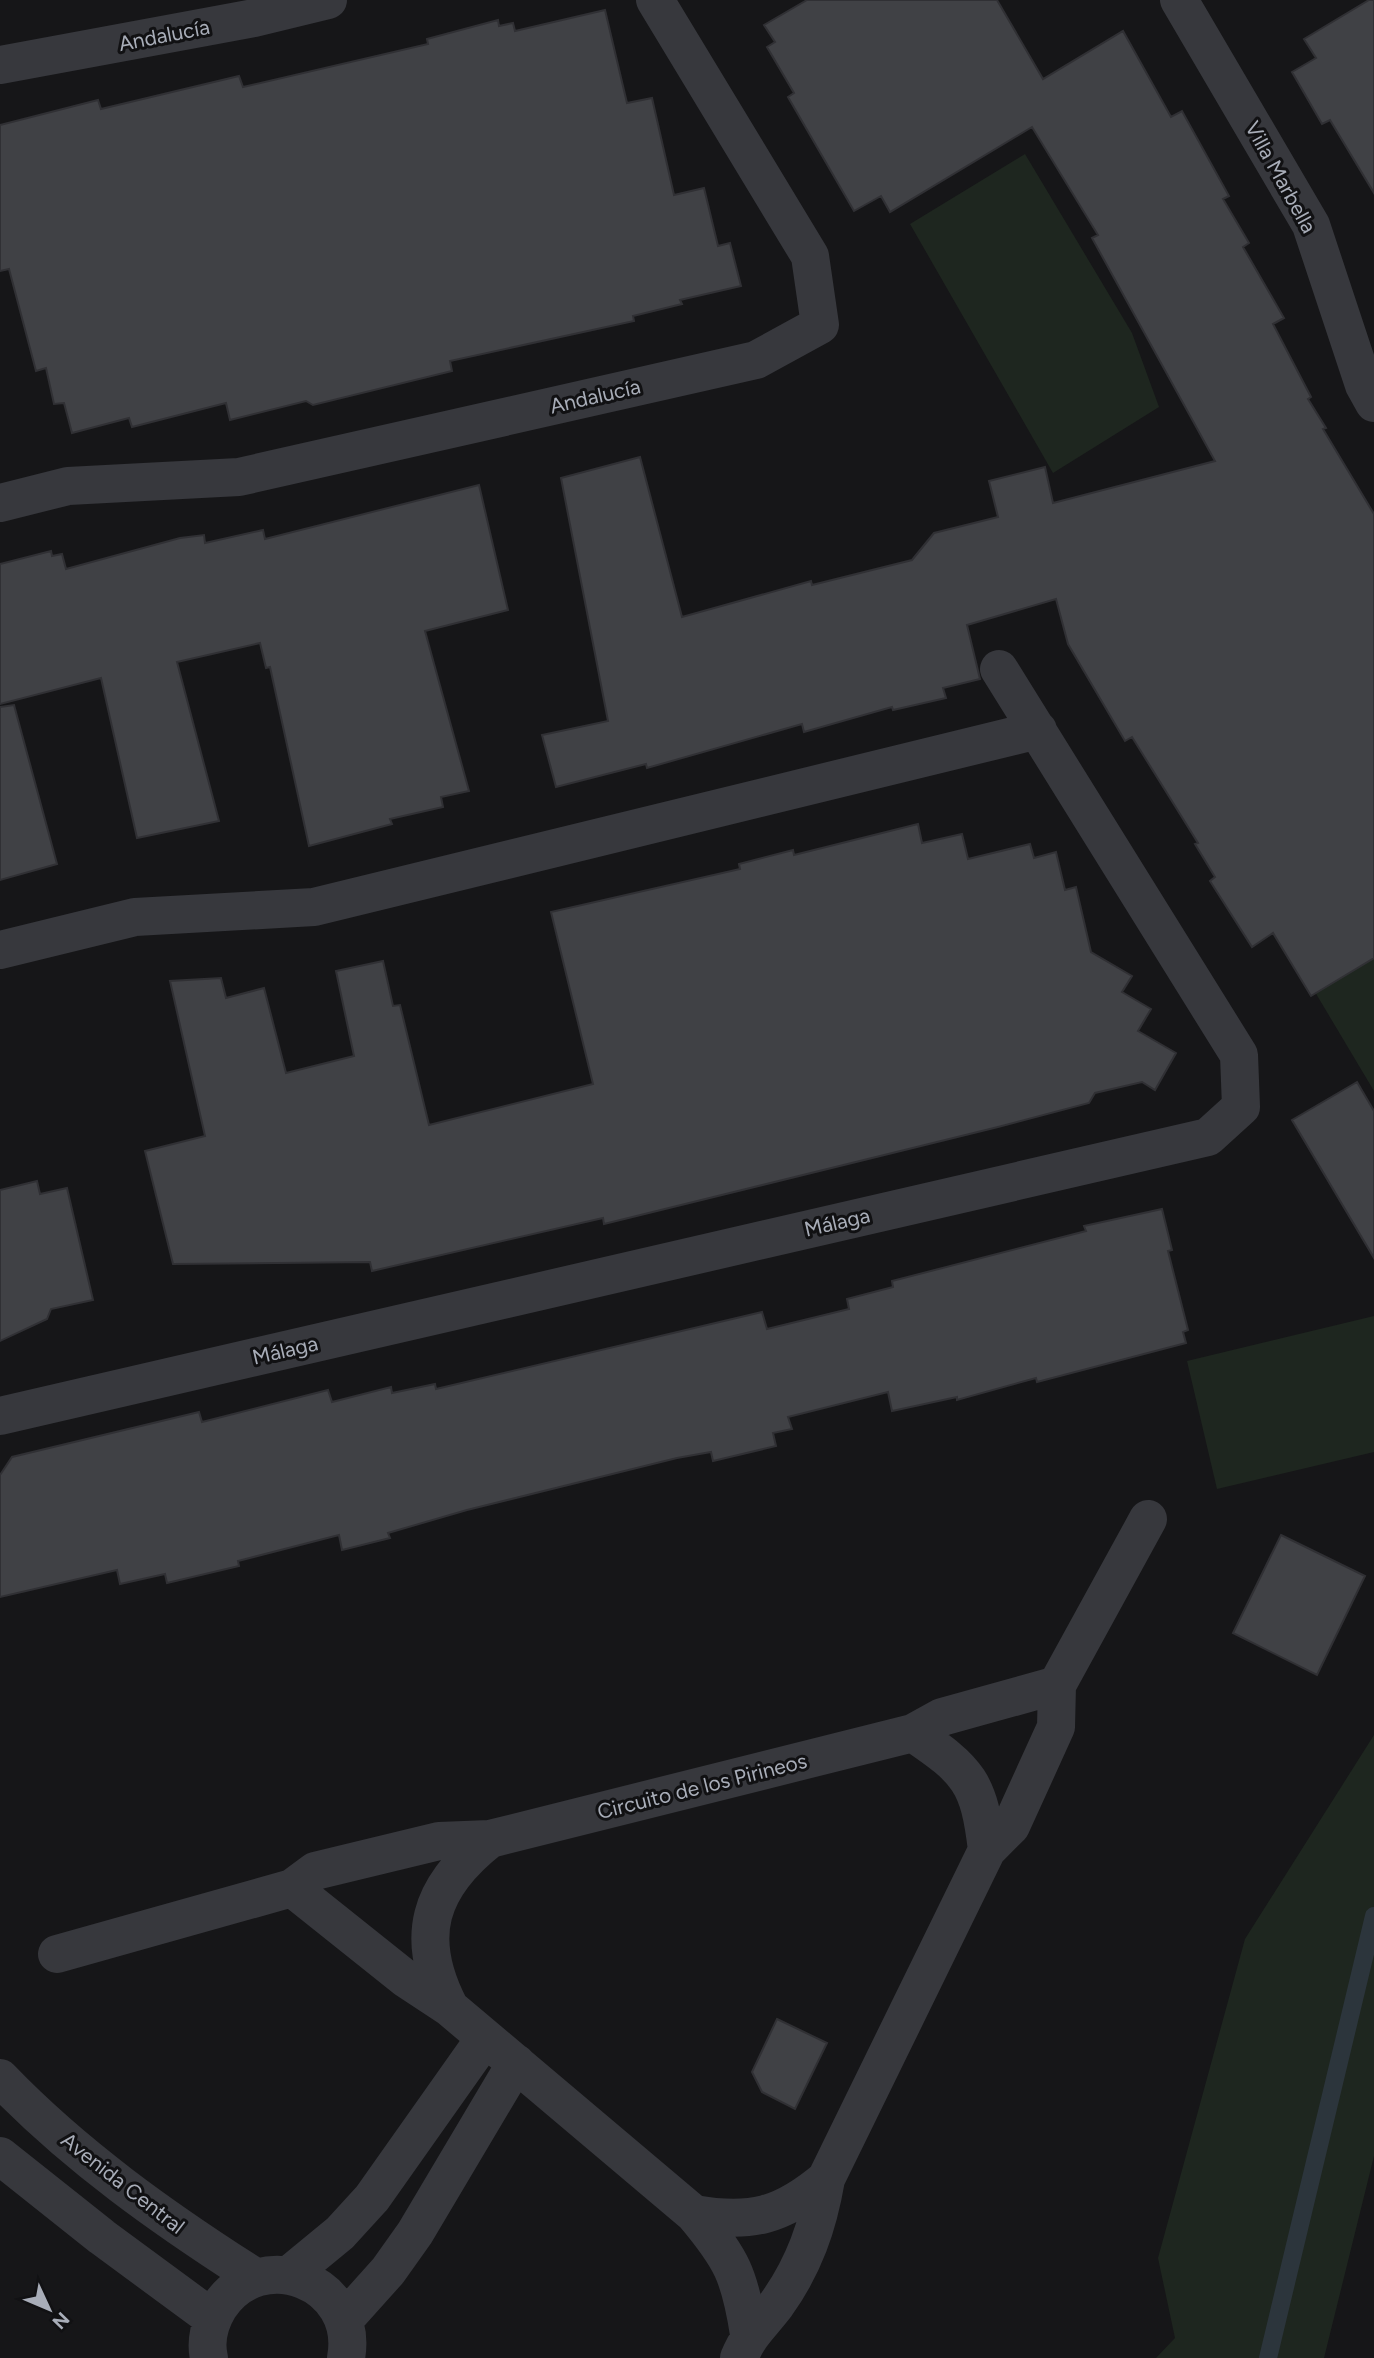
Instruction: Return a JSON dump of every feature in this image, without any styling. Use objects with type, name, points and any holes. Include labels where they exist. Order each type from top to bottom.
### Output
[{"type":"street","name":"Andalucía","points":[[0,65],[254,18],[328,0]]},
{"type":"street","name":"Andalucía","points":[[0,503],[68,486],[239,477],[756,360],[820,325],[810,256],[654,0]]},
{"type":"street","name":"Villa Marbella","points":[[1179,0],[1311,225],[1364,384],[1374,403]]},
{"type":"street","name":"Málaga","points":[[0,1416],[1208,1136],[1241,1107],[1239,1055],[999,669]]},
{"type":"street","points":[[0,950],[135,917],[314,907],[1038,730]]},
{"type":"street","name":"Circuito de los Pirineos","points":[[744,2346],[775,2306],[803,2262],[819,2217],[826,2179],[987,1850],[1011,1826],[1055,1727],[1057,1685],[1149,1519]]},
{"type":"street","name":"Circuito de los Pirineos","points":[[57,1954],[292,1888],[315,1871],[439,1840],[490,1839],[914,1733],[942,1717],[1057,1685]]},
{"type":"street","points":[[914,1733],[968,1776],[983,1815],[987,1850]]},
{"type":"street","name":"Circuito de los Pirineos","points":[[450,2008],[432,1964],[430,1927],[441,1892],[454,1872],[461,1862],[490,1839]]},
{"type":"street","name":"Circuito de los Pirineos","points":[[292,1888],[405,1979],[450,2008],[694,2214],[723,2249],[742,2289],[744,2346]]},
{"type":"street","points":[[209,2358],[206,2348],[212,2318],[229,2293],[272,2276],[340,2233],[372,2198],[485,2038]]},
{"type":"street","points":[[351,2345],[388,2271],[415,2233],[516,2063]]},
{"type":"street","name":"Avenida Central","points":[[6,2099],[200,2242],[272,2276],[313,2283],[332,2298],[351,2345]]},
{"type":"street","points":[[0,2156],[102,2237],[212,2318]]},
{"type":"street","name":"Circuito de los Pirineos","points":[[694,2214],[730,2221],[765,2216],[799,2203],[826,2179]]},
{"type":"shaded area","points":[[1025,154],[1132,333],[1159,407],[1053,473],[910,224]]},
{"type":"shaded area","points":[[1374,957],[1374,1091],[1315,992]]},
{"type":"shaded area","points":[[1374,1316],[1374,1452],[1217,1489],[1187,1361]]},
{"type":"shaded area","points":[[1374,1735],[1374,2156],[1324,2358],[1156,2358],[1175,2338],[1158,2258],[1245,1939]]},
{"type":"building","points":[[807,0],[997,0],[1043,79],[1123,31],[1171,117],[1182,111],[1229,196],[1223,199],[1249,243],[1243,247],[1284,318],[1273,324],[1311,397],[1308,399],[1326,428],[1323,429],[1374,514],[1374,958],[1311,996],[1273,933],[1252,947],[1210,881],[1215,877],[1195,844],[1198,843],[1132,737],[1125,741],[1068,644],[1056,599],[967,625],[980,679],[943,688],[946,698],[893,710],[892,707],[804,732],[802,724],[647,768],[646,764],[556,787],[542,735],[608,721],[561,478],[640,457],[682,617],[811,581],[812,585],[912,560],[934,533],[998,517],[989,481],[1045,467],[1053,503],[1215,461],[1092,238],[1098,235],[1032,127],[890,212],[881,196],[854,211],[788,97],[794,93],[767,47],[775,42],[764,25]]},
{"type":"building","points":[[1369,0],[1374,0],[1374,193],[1330,120],[1322,124],[1292,72],[1316,58],[1304,39]]},
{"type":"building","points":[[605,10],[627,103],[652,98],[674,195],[704,188],[718,246],[730,243],[741,286],[680,300],[682,304],[633,316],[634,321],[450,361],[452,371],[313,405],[306,401],[230,420],[226,403],[132,427],[129,418],[72,433],[64,403],[54,404],[46,368],[36,371],[9,269],[0,271],[0,125],[98,100],[101,109],[239,76],[243,87],[428,44],[427,39],[498,20],[499,26],[513,23],[515,31]]},
{"type":"building","points":[[479,485],[508,610],[425,631],[469,791],[441,797],[443,807],[390,819],[392,824],[309,846],[270,667],[266,668],[260,643],[177,662],[219,821],[137,838],[101,678],[0,704],[0,564],[51,551],[52,556],[62,554],[66,569],[180,538],[204,535],[205,543],[263,530],[265,539]]},
{"type":"building","points":[[14,705],[57,864],[0,880],[0,707]]},
{"type":"building","points":[[918,824],[922,843],[962,834],[968,859],[1030,844],[1034,858],[1056,852],[1065,890],[1076,887],[1091,952],[1132,976],[1122,992],[1151,1009],[1138,1031],[1176,1053],[1155,1090],[1142,1082],[1095,1093],[1089,1103],[604,1224],[603,1218],[372,1271],[370,1262],[173,1264],[145,1151],[205,1136],[170,981],[221,978],[226,998],[264,988],[286,1073],[354,1056],[336,971],[383,961],[393,1006],[400,1005],[429,1125],[593,1084],[551,912],[740,869],[739,864],[793,850],[794,855]]},
{"type":"building","points":[[1357,1082],[1374,1111],[1374,1258],[1292,1120]]},
{"type":"building","points":[[37,1181],[40,1194],[67,1188],[93,1300],[51,1309],[47,1319],[0,1341],[0,1190]]},
{"type":"building","points":[[1162,1209],[1172,1250],[1168,1251],[1188,1330],[1183,1332],[1186,1343],[1037,1382],[1036,1378],[957,1400],[957,1397],[892,1411],[888,1392],[788,1417],[792,1429],[773,1433],[776,1446],[713,1461],[711,1452],[677,1458],[467,1510],[388,1533],[390,1538],[342,1550],[339,1535],[238,1561],[239,1566],[167,1583],[165,1574],[120,1584],[117,1570],[0,1597],[0,1475],[12,1457],[199,1412],[202,1422],[328,1390],[332,1402],[391,1387],[392,1393],[435,1384],[436,1389],[762,1312],[767,1329],[849,1309],[847,1299],[893,1287],[892,1281],[1086,1231],[1084,1226]]},
{"type":"building","points":[[1281,1535],[1365,1576],[1317,1675],[1233,1633]]},
{"type":"building","points":[[777,2019],[827,2043],[795,2109],[762,2092],[752,2072]]},
{"type":"waterway","points":[[1268,2358],[1374,1916]]}]
